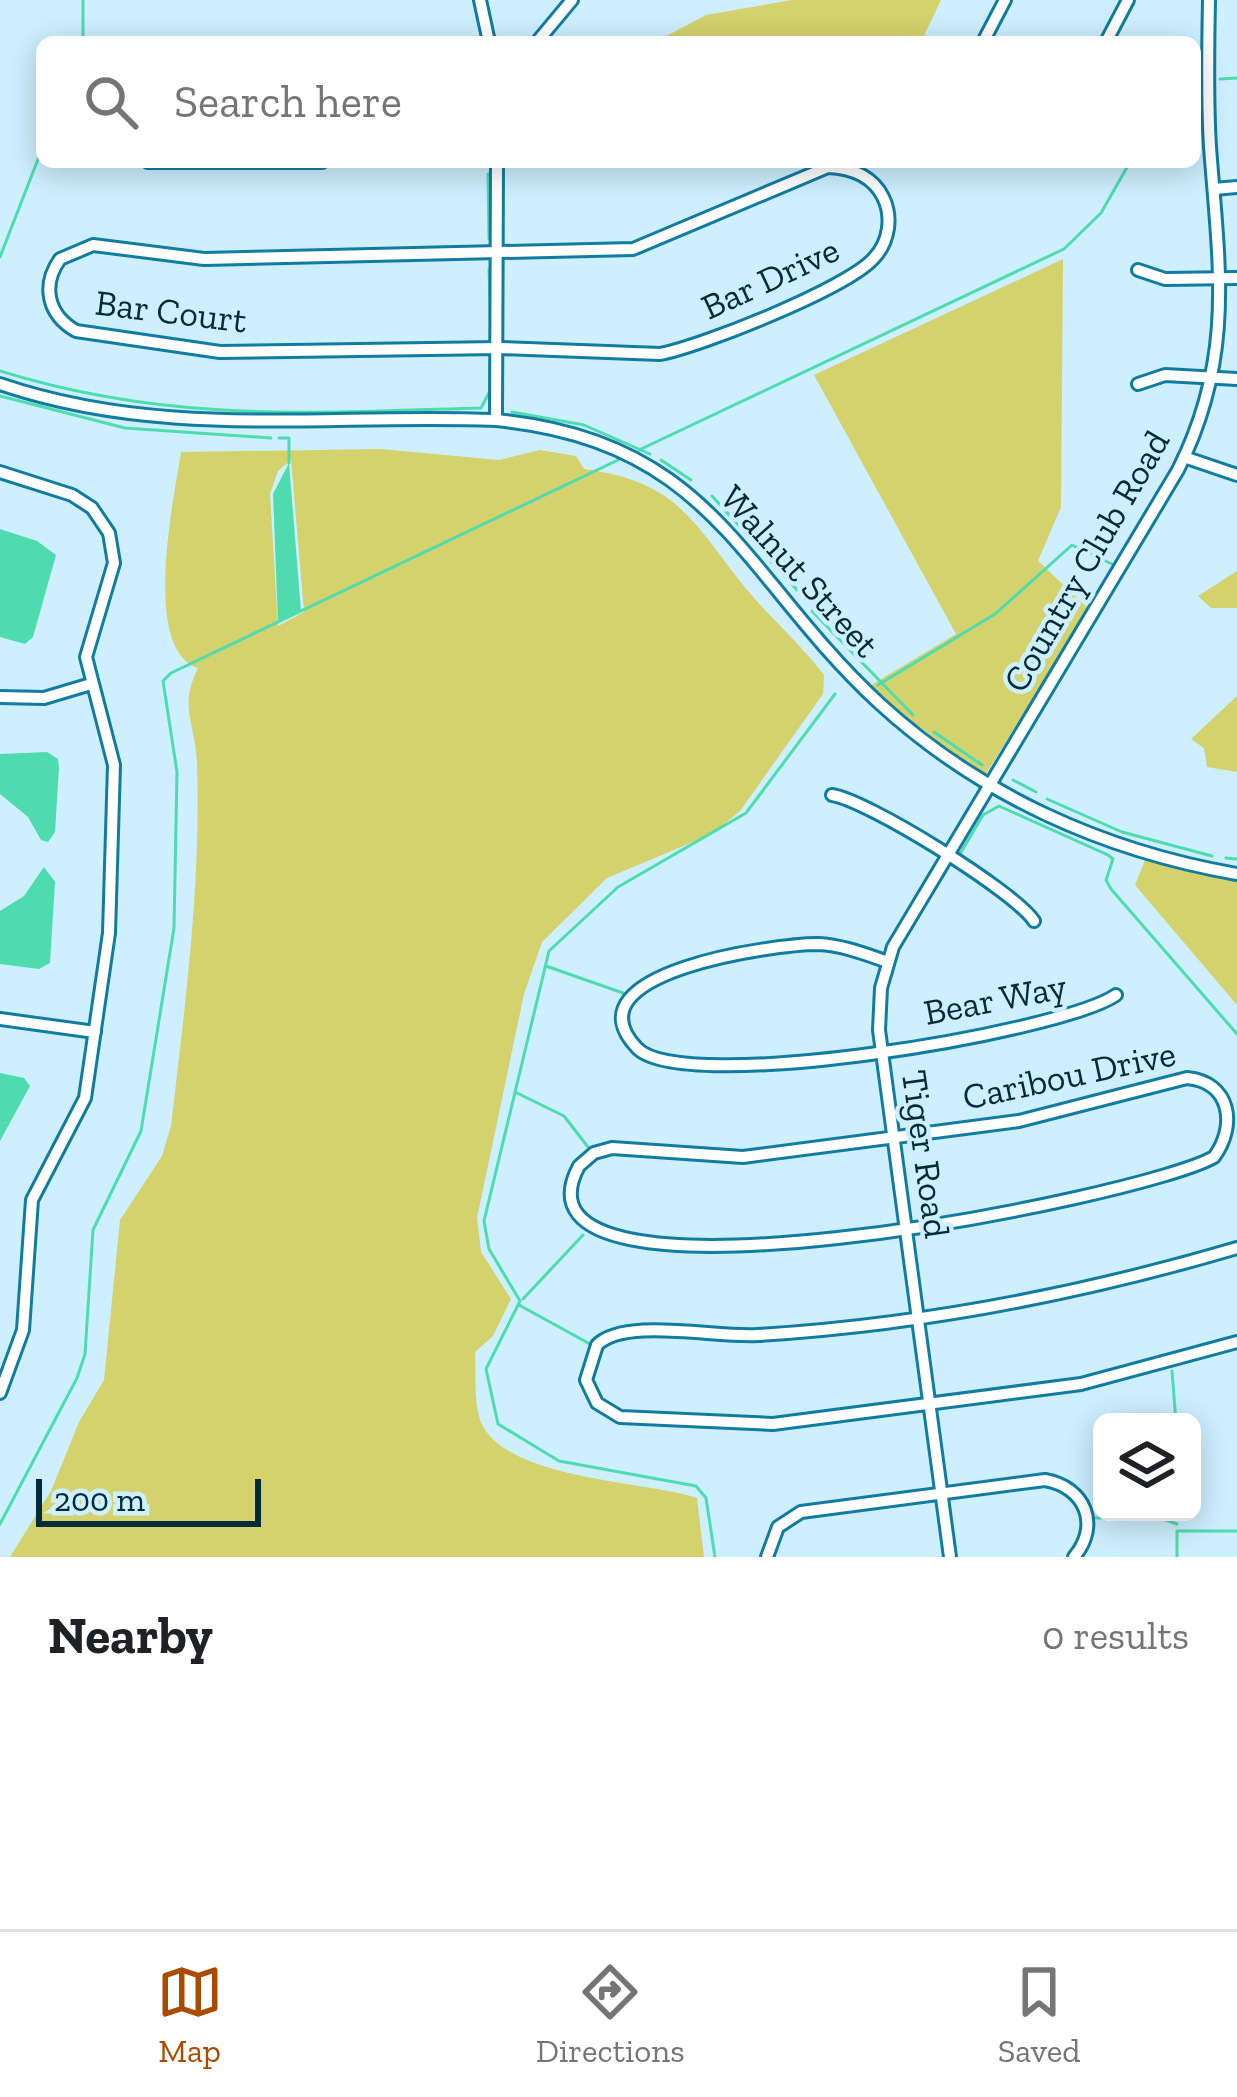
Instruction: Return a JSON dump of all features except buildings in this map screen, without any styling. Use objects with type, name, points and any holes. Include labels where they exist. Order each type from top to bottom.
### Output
[{"type":"street","points":[[480,0],[488,36]]},
{"type":"street","points":[[542,36],[572,0]]},
{"type":"street","points":[[986,36],[1004,0]]},
{"type":"street","points":[[1109,36],[1128,0]]},
{"type":"street","name":"Country Club Road","points":[[989,784],[1184,457],[1213,374],[1223,278],[1214,189],[1209,0]]},
{"type":"street","points":[[496,420],[500,348],[497,168]]},
{"type":"street","name":"Bar Drive","points":[[499,252],[645,247],[826,168]]},
{"type":"street","name":"Bar Drive","points":[[500,348],[641,356],[697,345],[862,269],[880,250],[888,217],[881,193],[868,179],[831,168]]},
{"type":"street","points":[[1214,189],[1237,187]]},
{"type":"street","name":"Bar Court","points":[[499,252],[204,259],[93,245],[64,256],[49,288],[52,307],[68,327],[137,344],[246,352],[500,348]]},
{"type":"street","points":[[1138,270],[1165,279],[1237,278]]},
{"type":"street","points":[[1138,384],[1166,375],[1213,374],[1237,379]]},
{"type":"street","name":"Walnut Street","points":[[0,384],[82,407],[187,422],[496,420],[544,426],[602,443],[690,494],[738,538],[861,686],[933,748],[989,784],[1110,842],[1237,874]]},
{"type":"street","points":[[1184,457],[1237,475]]},
{"type":"street","points":[[0,472],[79,499],[109,533],[113,570],[86,649],[114,765],[109,839],[112,906],[83,1105],[32,1200],[23,1330],[0,1393]]},
{"type":"street","points":[[0,697],[44,698],[91,684]]},
{"type":"street","name":"Tiger Road","points":[[950,1557],[879,1009],[888,962],[989,784]]},
{"type":"street","points":[[832,795],[865,804],[1013,897],[1034,921]]},
{"type":"street","name":"Bear Way","points":[[888,962],[832,945],[790,946],[652,978],[633,992],[624,1012],[634,1045],[660,1061],[749,1066],[1041,1025],[1116,995]]},
{"type":"street","points":[[0,1019],[94,1032]]},
{"type":"street","name":"Caribou Drive","points":[[1181,1078],[1213,1085],[1225,1097],[1232,1118],[1220,1152],[1176,1173],[1034,1210],[772,1244],[685,1245],[595,1232],[578,1216],[572,1201],[579,1166],[603,1150],[743,1157],[894,1138],[1035,1118],[1181,1078]]},
{"type":"street","points":[[1237,1248],[1084,1292],[918,1316],[760,1335],[627,1330],[597,1345],[586,1380],[605,1411],[664,1423],[773,1424],[1081,1384],[1237,1342]]},
{"type":"street","points":[[767,1557],[778,1527],[801,1512],[1039,1480],[1060,1483],[1078,1496],[1088,1517],[1088,1535],[1074,1557]]},
{"type":"shaded area","points":[[792,0],[941,0],[924,36],[666,36],[706,15]]},
{"type":"shaded area","points":[[1063,259],[1061,507],[1038,561],[1089,609],[984,777],[868,687],[956,634],[814,375]]},
{"type":"shaded area","points":[[380,449],[499,460],[540,450],[576,456],[584,469],[641,483],[678,507],[824,675],[823,694],[740,811],[712,834],[607,878],[542,942],[524,994],[477,1218],[481,1252],[511,1299],[493,1336],[475,1352],[477,1409],[491,1437],[542,1466],[697,1498],[704,1557],[10,1557],[51,1491],[79,1422],[104,1380],[120,1220],[162,1156],[171,1126],[191,946],[198,811],[189,694],[198,668],[181,655],[170,633],[166,604],[168,536],[181,452]],"holes":[[[291,460],[304,612],[278,626],[270,494],[278,471]]]},
{"type":"shaded area","points":[[289,463],[301,611],[278,622],[273,494]]},
{"type":"shaded area","points":[[0,529],[37,541],[56,555],[33,637],[25,644],[0,637]]},
{"type":"shaded area","points":[[1237,571],[1237,608],[1211,608],[1198,596]]},
{"type":"shaded area","points":[[1237,696],[1237,772],[1207,767],[1204,748],[1191,739]]},
{"type":"shaded area","points":[[47,752],[58,759],[59,768],[55,832],[48,842],[0,794],[0,754]]},
{"type":"shaded area","points":[[1146,858],[1237,878],[1237,1005],[1135,885]]},
{"type":"shaded area","points":[[44,867],[55,882],[50,963],[39,969],[0,964],[0,911],[24,896]]},
{"type":"shaded area","points":[[0,1073],[24,1078],[30,1086],[0,1141]]},
{"type":"waterway","points":[[83,0],[83,36]]},
{"type":"waterway","points":[[1220,79],[1237,78]]},
{"type":"waterway","points":[[0,257],[36,164]]},
{"type":"waterway","points":[[639,450],[1064,249],[1101,213],[1127,168]]},
{"type":"waterway","points":[[488,174],[489,239]]},
{"type":"waterway","points":[[489,269],[491,334]]},
{"type":"waterway","points":[[0,371],[62,388],[180,407],[357,412],[481,408],[490,391],[490,363]]},
{"type":"waterway","points":[[0,396],[125,428],[271,438]]},
{"type":"waterway","points":[[512,412],[584,425],[650,454]]},
{"type":"waterway","points":[[279,438],[289,438],[289,463]]},
{"type":"waterway","points":[[0,1524],[77,1378],[85,1354],[93,1230],[141,1131],[174,928],[177,772],[163,681],[171,673],[618,460]]},
{"type":"waterway","points":[[661,460],[691,480]]},
{"type":"waterway","points":[[712,496],[797,590]]},
{"type":"waterway","points":[[878,685],[995,614],[1072,545],[1114,565]]},
{"type":"waterway","points":[[812,611],[913,715]]},
{"type":"waterway","points":[[715,1557],[706,1498],[696,1486],[559,1461],[498,1424],[486,1369],[520,1301],[489,1249],[484,1221],[549,951],[618,887],[746,813],[835,694]]},
{"type":"waterway","points":[[934,732],[982,765]]},
{"type":"waterway","points":[[1013,780],[1036,792]]},
{"type":"waterway","points":[[1047,799],[1122,832],[1212,856]]},
{"type":"waterway","points":[[960,854],[983,815],[999,806],[1108,855],[1113,859],[1106,880],[1111,889],[1237,1034]]},
{"type":"waterway","points":[[1226,858],[1237,859]]},
{"type":"waterway","points":[[546,966],[623,993]]},
{"type":"waterway","points":[[515,1092],[564,1116],[588,1147]]},
{"type":"waterway","points":[[523,1299],[583,1235]]},
{"type":"waterway","points":[[519,1305],[590,1344]]},
{"type":"waterway","points":[[1172,1371],[1175,1413]]},
{"type":"waterway","points":[[1169,1521],[1177,1524]]},
{"type":"waterway","points":[[1177,1531],[1237,1531]]},
{"type":"waterway","points":[[1177,1532],[1177,1557]]}]
